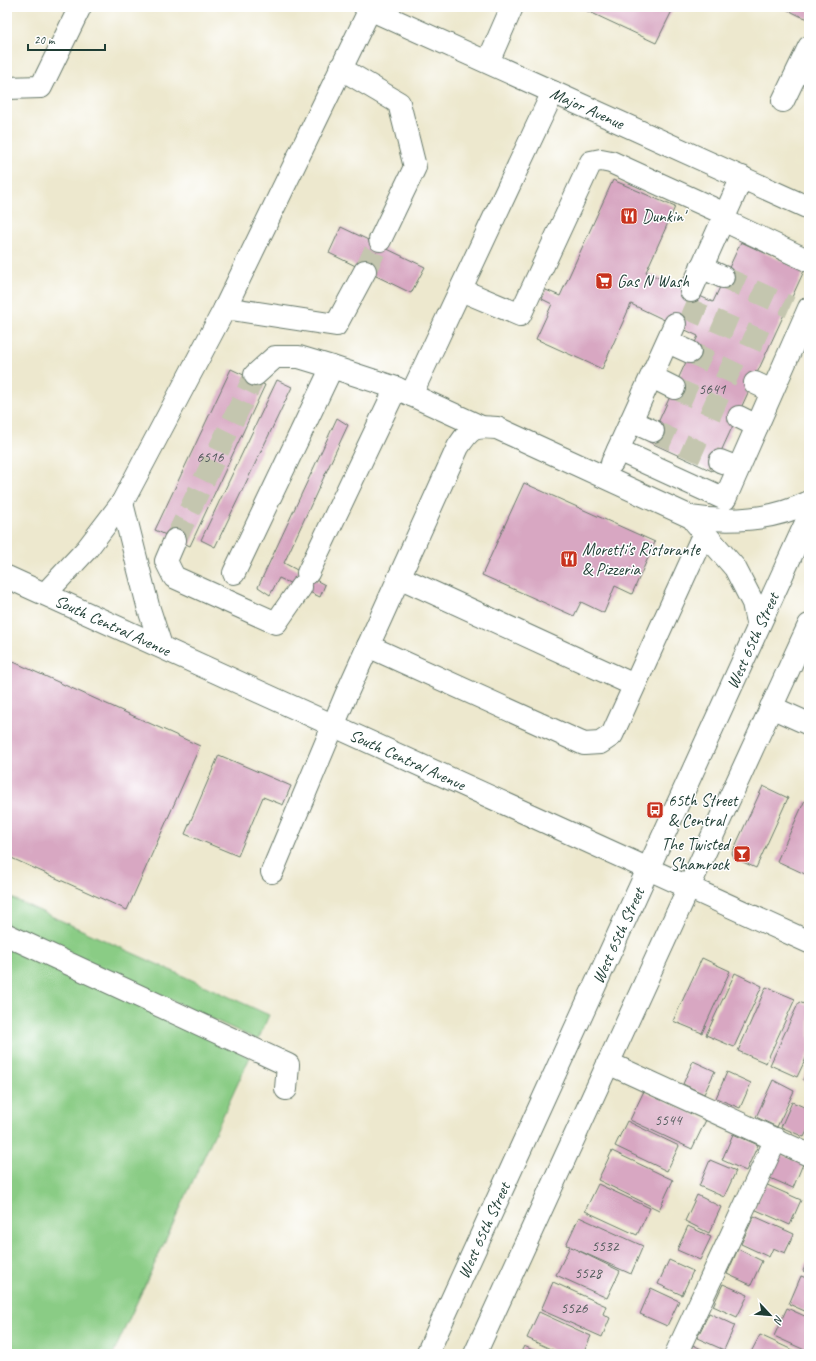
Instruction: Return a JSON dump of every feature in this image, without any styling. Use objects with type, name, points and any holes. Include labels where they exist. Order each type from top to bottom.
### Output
[{"type":"street","points":[[7,88],[41,87],[80,7]]},
{"type":"street","points":[[488,62],[512,7]]},
{"type":"street","points":[[45,594],[88,550],[122,503],[225,308],[368,8]]},
{"type":"street","name":"Major Avenue","points":[[368,8],[742,178],[807,200]]},
{"type":"street","points":[[783,101],[809,47]]},
{"type":"street","points":[[340,68],[399,103],[415,167],[380,240]]},
{"type":"street","points":[[175,540],[166,561],[174,577],[276,623],[304,580],[403,391],[460,290],[553,92]]},
{"type":"street","points":[[460,290],[520,315],[591,162],[601,160],[611,162],[724,217],[809,261]]},
{"type":"street","points":[[690,291],[742,178]]},
{"type":"street","points":[[701,267],[723,277]]},
{"type":"street","points":[[225,308],[336,325],[365,272]]},
{"type":"street","points":[[368,646],[584,744],[600,743],[612,736],[703,523],[725,499],[729,464],[802,309]]},
{"type":"street","points":[[606,478],[672,333],[690,352]]},
{"type":"street","points":[[255,375],[275,357],[299,357],[332,367],[403,391],[479,426],[497,428],[703,523],[757,518],[809,502]]},
{"type":"street","points":[[234,574],[332,367]]},
{"type":"street","points":[[652,377],[674,388]]},
{"type":"street","points":[[631,421],[653,431]]},
{"type":"street","points":[[272,872],[368,646],[458,447],[466,434],[479,426]]},
{"type":"street","points":[[618,450],[725,499]]},
{"type":"street","points":[[122,503],[148,606],[161,646]]},
{"type":"street","name":"West 65th Street","points":[[427,1354],[809,516]]},
{"type":"street","points":[[703,523],[734,568],[753,603],[758,627]]},
{"type":"street","points":[[399,577],[634,684]]},
{"type":"street","name":"South Central Avenue","points":[[9,584],[45,594],[809,942]]},
{"type":"street","points":[[474,1354],[809,624]]},
{"type":"street","points":[[771,707],[809,724]]},
{"type":"street","points":[[7,935],[288,1065],[286,1089]]},
{"type":"street","points":[[608,1063],[809,1154]]},
{"type":"street","points":[[676,1354],[776,1139]]},
{"type":"green space","points":[[7,896],[269,1015],[258,1040],[7,925]]},
{"type":"green space","points":[[7,944],[250,1057],[113,1354],[7,1354]]},
{"type":"building","points":[[579,7],[674,7],[656,43]]},
{"type":"building","points":[[782,7],[809,7],[809,19],[800,16]]},
{"type":"building","points":[[613,180],[675,207],[646,272],[713,302],[741,242],[804,271],[712,471],[649,442],[698,336],[631,304],[602,369],[536,339],[552,304],[542,299],[546,290],[560,296]]},
{"type":"building","points":[[341,227],[425,267],[411,293],[329,253]]},
{"type":"building","points":[[231,369],[265,385],[190,546],[155,530]]},
{"type":"building","points":[[277,380],[292,387],[215,547],[201,540]]},
{"type":"building","points":[[337,418],[348,425],[284,563],[325,585],[320,597],[279,578],[270,595],[258,587]]},
{"type":"building","name":"Moretti's Ristorante & Pizzeria","points":[[524,483],[655,542],[632,594],[615,586],[604,613],[581,602],[574,616],[482,575]]},
{"type":"building","points":[[7,659],[200,746],[127,910],[7,856]]},
{"type":"building","points":[[219,755],[291,786],[283,805],[263,797],[238,856],[185,834]]},
{"type":"building","points":[[763,786],[788,798],[756,868],[734,858],[732,853]]},
{"type":"building","points":[[805,800],[809,802],[809,870],[807,875],[777,861]]},
{"type":"building","points":[[702,958],[730,971],[702,1033],[673,1021]]},
{"type":"building","points":[[735,973],[762,986],[734,1047],[706,1035]]},
{"type":"building","points":[[766,987],[795,999],[766,1063],[738,1051]]},
{"type":"building","points":[[799,1002],[809,1006],[809,1052],[797,1077],[770,1065]]},
{"type":"building","points":[[693,1061],[715,1071],[704,1094],[683,1084]]},
{"type":"building","points":[[809,1066],[809,1083],[803,1080]]},
{"type":"building","points":[[727,1072],[751,1083],[740,1108],[716,1098]]},
{"type":"building","points":[[773,1080],[794,1091],[777,1127],[756,1117]]},
{"type":"building","points":[[644,1091],[706,1120],[692,1149],[630,1120]]},
{"type":"building","points":[[792,1102],[809,1109],[809,1127],[804,1137],[781,1127]]},
{"type":"building","points":[[627,1121],[679,1146],[667,1171],[615,1146]]},
{"type":"building","points":[[733,1134],[758,1145],[746,1171],[722,1160]]},
{"type":"building","points":[[612,1151],[673,1180],[659,1210],[598,1180]]},
{"type":"building","points":[[780,1154],[803,1164],[793,1188],[770,1178]]},
{"type":"building","points":[[710,1160],[736,1171],[724,1197],[699,1186]]},
{"type":"building","points":[[598,1184],[650,1208],[637,1235],[585,1211]]},
{"type":"building","points":[[765,1184],[801,1200],[790,1225],[754,1209]]},
{"type":"building","points":[[697,1195],[721,1207],[709,1233],[685,1221]]},
{"type":"building","points":[[754,1216],[794,1234],[785,1253],[773,1248],[769,1257],[741,1244]]},
{"type":"building","points":[[579,1217],[643,1246],[631,1274],[571,1247],[620,1271],[607,1298],[556,1275],[570,1246],[566,1245]]},
{"type":"building","points":[[688,1226],[711,1237],[700,1260],[677,1250]]},
{"type":"building","points":[[738,1249],[762,1261],[751,1285],[727,1274]]},
{"type":"building","points":[[809,1257],[809,1274],[803,1271]]},
{"type":"building","points":[[669,1260],[693,1271],[682,1295],[658,1284]]},
{"type":"building","points":[[801,1276],[809,1279],[809,1313],[789,1304]]},
{"type":"building","points":[[553,1282],[606,1306],[603,1314],[610,1318],[602,1337],[541,1310]]},
{"type":"building","points":[[723,1284],[748,1295],[737,1317],[713,1306]]},
{"type":"building","points":[[651,1288],[679,1301],[667,1326],[640,1314]]},
{"type":"building","points":[[787,1308],[809,1318],[809,1352],[774,1336]]},
{"type":"building","points":[[539,1312],[591,1336],[583,1354],[561,1354],[527,1338]]},
{"type":"building","points":[[709,1313],[735,1325],[724,1350],[697,1338]]},
{"type":"building","points":[[760,1335],[801,1354],[750,1354]]},
{"type":"building","points":[[693,1345],[712,1354],[689,1354]]},
{"type":"building","points":[[524,1346],[542,1354],[520,1354]]},
{"type":"tunnel","points":[[365,271],[380,240]]},
{"type":"tunnel","points":[[723,277],[790,307]]},
{"type":"tunnel","points":[[684,307],[774,346]]},
{"type":"tunnel","points":[[690,352],[755,383]]},
{"type":"tunnel","points":[[175,540],[255,375]]},
{"type":"tunnel","points":[[674,388],[739,417]]},
{"type":"tunnel","points":[[653,431],[720,461]]},
{"type":"place","name":"Dunkin'","points":[[629,216]]},
{"type":"place","name":"Gas N Wash","points":[[604,281]]},
{"type":"place","name":"Moretti's Ristorante & Pizzeria","points":[[569,559]]},
{"type":"place","name":"65th Street & Central","points":[[655,810]]},
{"type":"place","name":"The Twisted Shamrock","points":[[742,854]]}]
